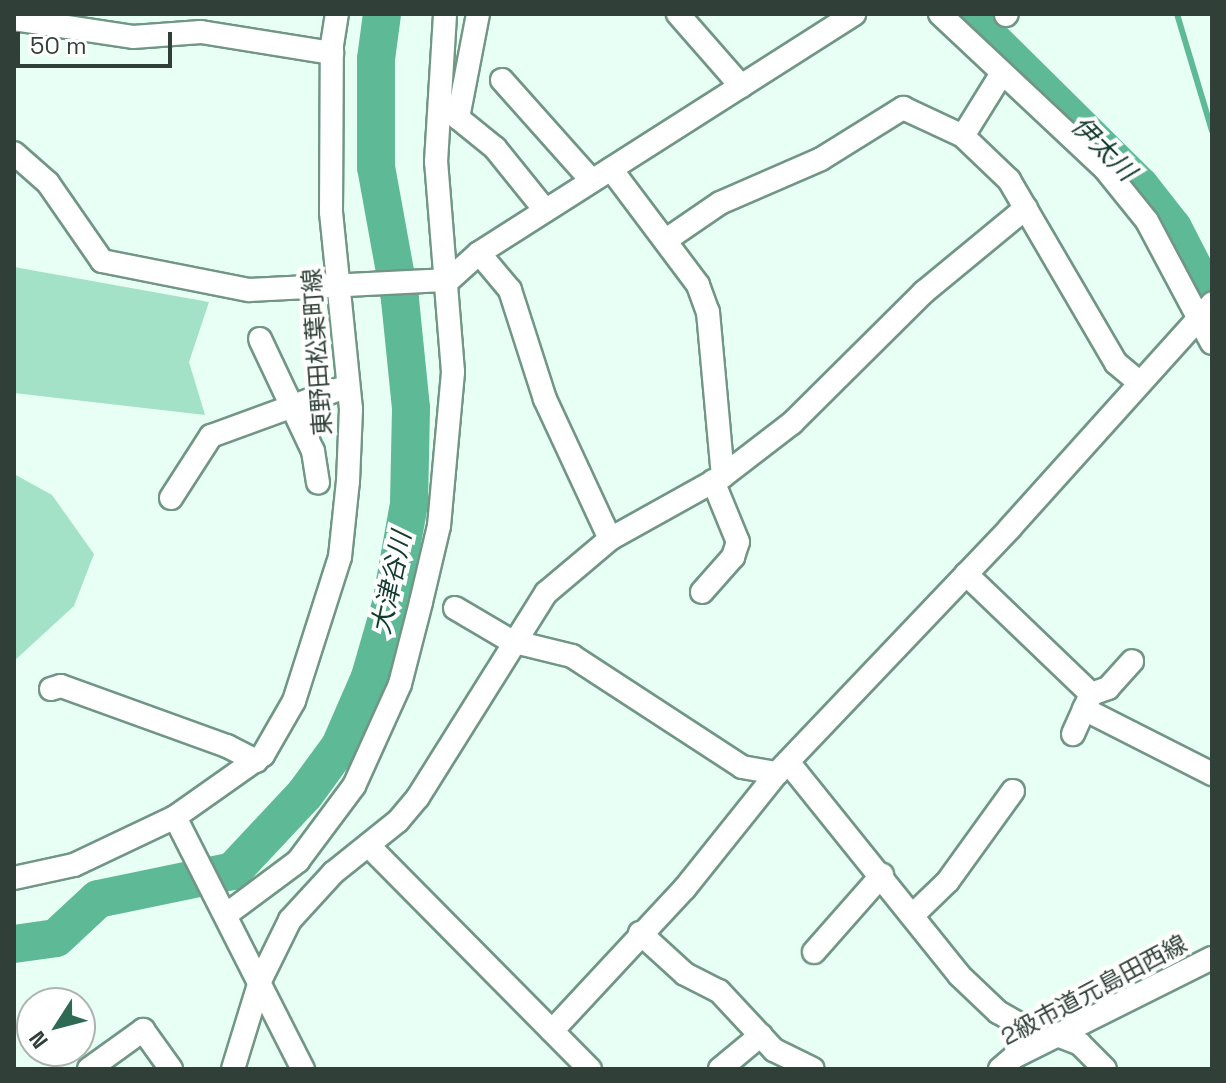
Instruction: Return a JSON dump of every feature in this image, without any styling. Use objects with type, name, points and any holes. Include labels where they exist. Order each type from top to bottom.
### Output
[{"type":"street","name":"東野田松葉町線","points":[[14,878],[74,865],[175,817],[256,761],[282,731],[290,711],[340,557],[348,481],[344,285],[331,212],[332,53],[337,14]]},
{"type":"street","points":[[224,910],[273,884],[326,827],[360,774],[400,684],[439,526],[453,372],[436,162],[445,14]]},
{"type":"street","points":[[478,14],[458,118],[495,148],[545,210]]},
{"type":"street","points":[[678,14],[741,86]]},
{"type":"street","points":[[14,153],[48,183],[102,261],[249,290],[289,284],[344,285],[446,280],[479,253],[854,14]]},
{"type":"street","points":[[940,14],[1106,170],[1139,211],[1170,259],[1202,312],[1212,343]]},
{"type":"street","points":[[14,19],[133,37],[201,32],[296,43],[332,53]]},
{"type":"street","points":[[963,136],[1002,73]]},
{"type":"street","points":[[502,80],[666,240],[698,285],[708,312],[718,478],[738,542],[733,557],[702,592]]},
{"type":"street","points":[[666,240],[720,203],[821,159],[903,108],[963,136],[1009,180],[1116,363],[1139,382]]},
{"type":"street","points":[[233,1069],[260,981],[290,920],[311,894],[369,846],[418,797],[511,641],[566,572],[610,539],[718,478],[792,423],[924,292],[1026,208]]},
{"type":"street","points":[[479,253],[510,290],[545,399],[610,539]]},
{"type":"street","points":[[552,1031],[685,888],[782,767],[966,574],[1202,312]]},
{"type":"street","points":[[260,339],[279,386],[293,406],[313,451],[318,483]]},
{"type":"street","points":[[171,498],[211,436],[348,386]]},
{"type":"street","points":[[966,574],[1087,702],[1212,774]]},
{"type":"street","points":[[455,608],[511,641],[572,656],[742,767],[782,767],[882,875],[959,975],[998,1012],[1052,1038],[1080,1044],[1105,1069]]},
{"type":"street","points":[[1073,734],[1087,702],[1108,688],[1132,661]]},
{"type":"street","points":[[51,689],[61,686],[227,746],[256,761]]},
{"type":"street","points":[[914,914],[948,881],[1013,791]]},
{"type":"street","points":[[175,817],[303,1069]]},
{"type":"street","points":[[369,846],[590,1069]]},
{"type":"street","points":[[814,952],[882,875]]},
{"type":"street","points":[[640,933],[685,974],[719,991],[774,1050],[813,1069]]},
{"type":"street","name":"2級市道元島田西線","points":[[1000,1069],[1052,1038],[1212,958]]},
{"type":"street","points":[[89,1069],[143,1030],[171,1069]]},
{"type":"street","points":[[720,1069],[761,1035]]},
{"type":"green space","points":[[14,267],[209,302],[189,362],[205,415],[14,393]]},
{"type":"green space","points":[[14,474],[52,495],[94,554],[74,606],[14,661]]},
{"type":"waterway","name":"大津谷川","points":[[14,944],[56,938],[98,899],[233,871],[305,794],[340,746],[370,677],[391,604],[409,504],[411,408],[400,299],[376,167],[376,59],[382,14]]},
{"type":"waterway","name":"伊太川","points":[[966,14],[1140,186],[1173,228],[1212,304]]},
{"type":"waterway","points":[[1177,14],[1212,131]]}]
